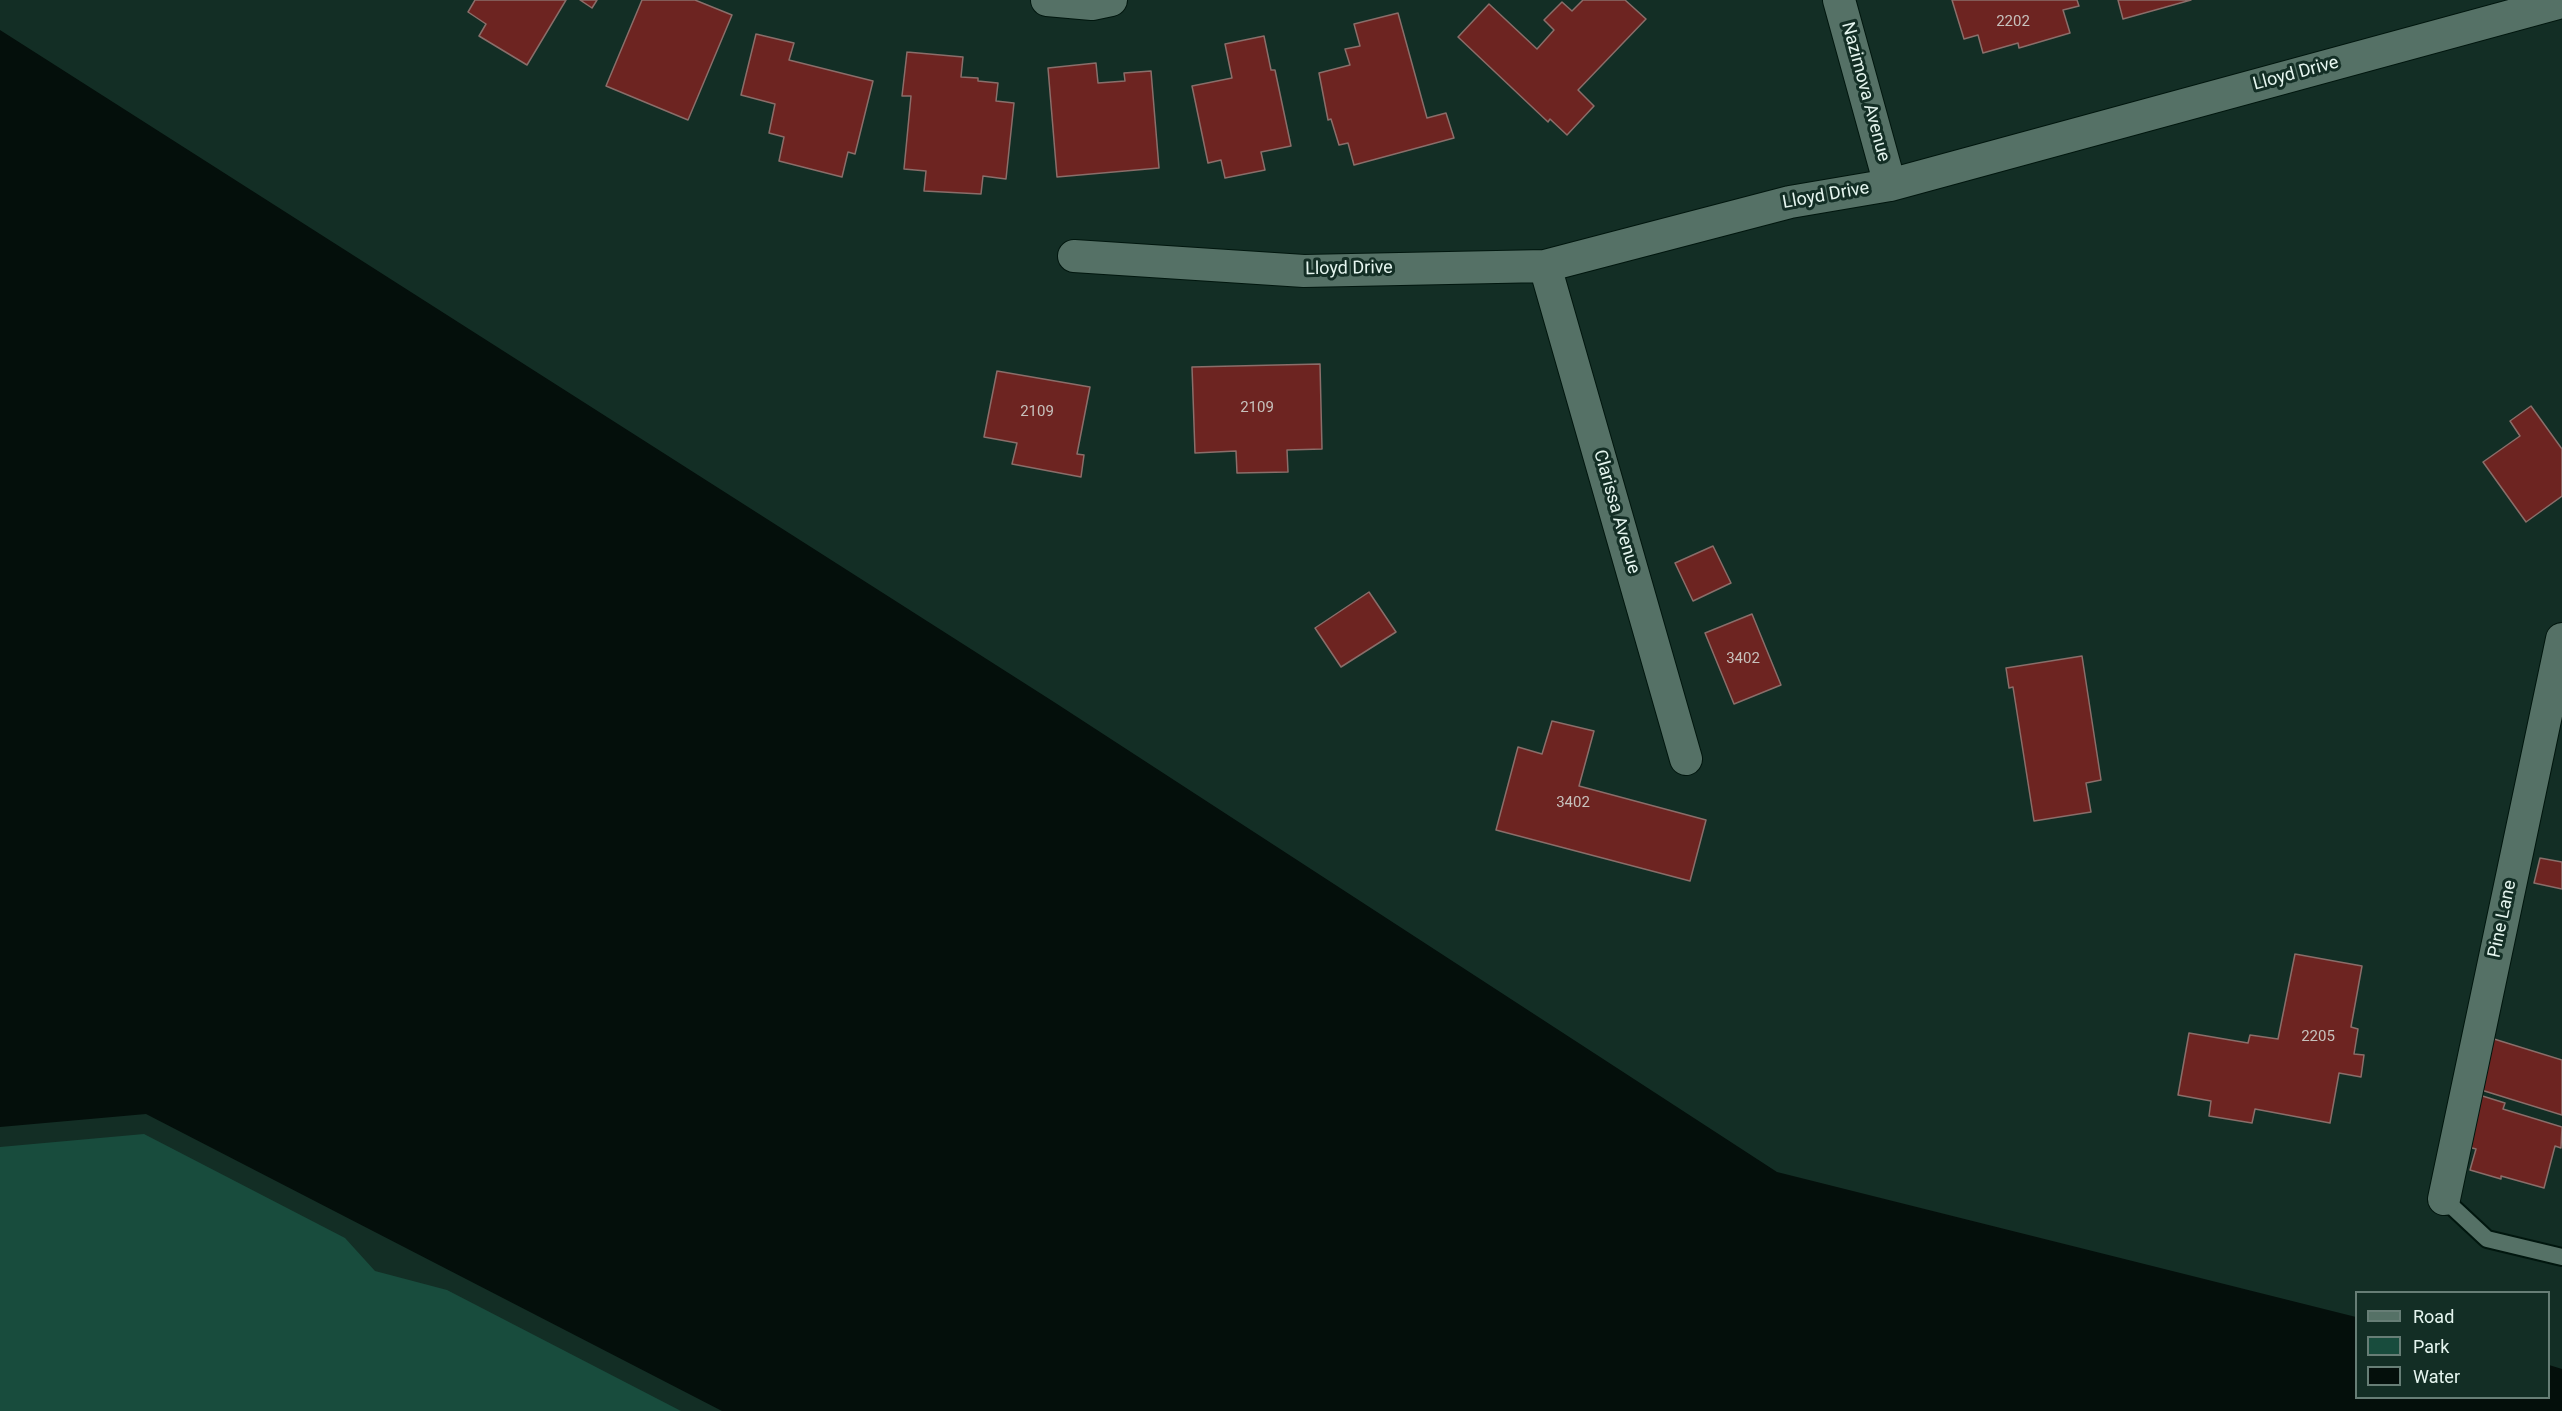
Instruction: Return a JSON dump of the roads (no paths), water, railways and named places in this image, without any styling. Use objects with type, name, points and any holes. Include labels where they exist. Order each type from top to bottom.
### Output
[{"type":"street","points":[[1047,0],[1092,4],[1111,0]]},
{"type":"street","name":"Nazimova Avenue","points":[[1839,0],[1890,184]]},
{"type":"street","name":"Lloyd Drive","points":[[1074,256],[1304,271],[1545,266],[1790,202],[1890,184],[2562,2]]},
{"type":"street","name":"Clarissa Avenue","points":[[1545,266],[1686,759]]},
{"type":"street","name":"Pine Lane","points":[[2444,1199],[2562,639]]},
{"type":"lane","points":[[2444,1199],[2487,1239],[2562,1257]]},
{"type":"water","points":[[0,30],[1054,702],[1777,1172],[2355,1317],[2355,1399],[2550,1399],[2550,1365],[2562,1369],[2562,1411],[722,1411],[146,1114],[0,1127]]}]
